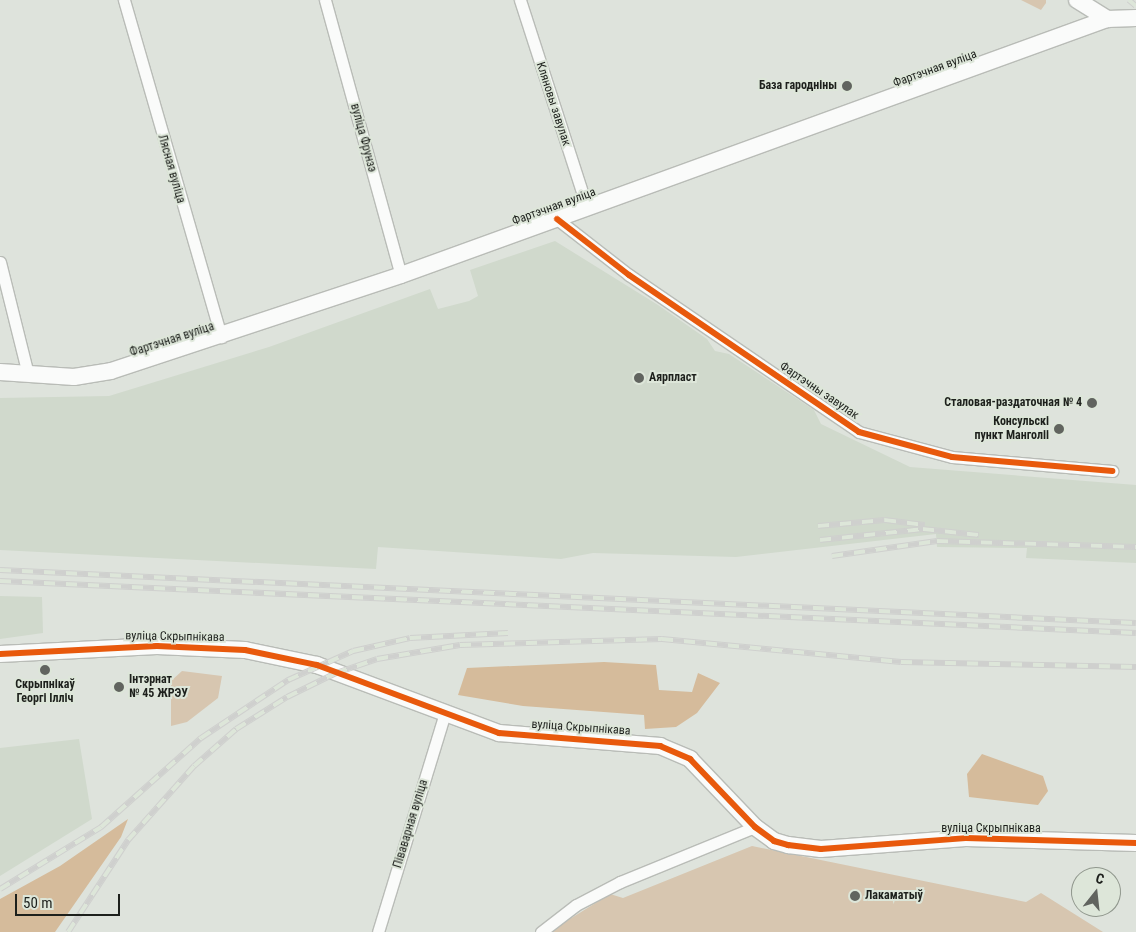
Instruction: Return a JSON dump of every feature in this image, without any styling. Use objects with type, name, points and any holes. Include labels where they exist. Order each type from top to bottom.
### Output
[{"type":"street","name":"Лясная вуліца","points":[[124,0],[221,337]]},
{"type":"street","name":"вуліца Фрунзэ","points":[[325,0],[401,275]]},
{"type":"street","name":"Кляновы завулак","points":[[520,0],[587,207]]},
{"type":"street","points":[[1077,0],[1107,19]]},
{"type":"street","name":"Фартэчная вуліца","points":[[0,372],[74,376],[111,371],[221,337],[401,275],[1107,19],[1136,18]]},
{"type":"street","name":"Фартэчны завулак","points":[[557,219],[630,275],[859,432],[952,456],[1112,471]]},
{"type":"street","points":[[0,262],[28,374]]},
{"type":"street","name":"вуліца Скрыпнікава","points":[[0,654],[190,646],[245,650],[317,665],[444,716],[499,734],[643,743],[676,751],[703,769],[756,827],[774,841],[821,849],[966,838],[1136,843]]},
{"type":"street","name":"Піваварная вуліца","points":[[378,932],[444,716]]},
{"type":"street","points":[[541,932],[576,905],[620,882],[756,827]]},
{"type":"shaded area","points":[[1021,0],[1046,0],[1046,3],[1041,10]]},
{"type":"shaded area","points":[[555,241],[658,305],[707,339],[715,351],[729,354],[814,410],[821,424],[910,467],[1136,485],[1136,563],[1026,558],[1027,548],[937,547],[936,534],[736,557],[593,553],[561,559],[378,547],[376,569],[0,550],[0,398],[109,396],[269,347],[430,289],[438,309],[469,301],[478,296],[470,270]]},
{"type":"shaded area","points":[[0,596],[42,597],[43,633],[0,639]]},
{"type":"shaded area","points":[[604,662],[656,665],[659,690],[692,692],[698,673],[720,683],[697,713],[676,727],[645,729],[644,715],[523,706],[458,695],[467,668]]},
{"type":"shaded area","points":[[182,671],[222,676],[218,698],[187,722],[171,726],[171,681]]},
{"type":"shaded area","points":[[79,739],[92,819],[0,876],[0,748]]},
{"type":"shaded area","points":[[982,754],[1043,776],[1048,791],[1038,805],[969,797],[967,774]]},
{"type":"shaded area","points":[[128,819],[121,837],[55,932],[0,932],[0,899],[60,866]]},
{"type":"shaded area","name":"Лакаматыў","points":[[752,846],[1026,902],[1041,893],[1071,912],[1071,917],[1079,917],[1103,932],[549,932],[610,894],[623,898]]},
{"type":"railway","points":[[1129,0],[1136,6]]},
{"type":"railway","points":[[818,526],[885,520],[925,525]]},
{"type":"railway","points":[[820,540],[923,529],[979,535]]},
{"type":"railway","points":[[832,556],[937,541],[1136,547]]},
{"type":"railway","points":[[0,570],[1136,623]]},
{"type":"railway","points":[[0,581],[1136,633]]},
{"type":"railway","points":[[0,889],[101,827],[201,738],[288,680],[353,651],[410,638],[508,633]]},
{"type":"railway","points":[[68,932],[128,840],[194,766],[236,729],[287,697],[336,673],[377,659],[460,645],[662,639],[901,662],[1136,667]]},
{"type":"cycle path","points":[[557,219],[629,275],[859,432],[952,457],[1112,471]]},
{"type":"cycle path","points":[[0,654],[157,646],[245,650],[317,665],[499,733],[660,746],[690,759],[755,827],[774,841],[788,845],[821,849],[966,838],[1136,843]]},
{"type":"place","name":"База гародніны","points":[[847,86]]},
{"type":"place","name":"Аярпласт","points":[[639,378]]},
{"type":"place","name":"Сталовая-раздаточная № 4","points":[[1092,403]]},
{"type":"place","name":"Консульскі пункт Манголіі","points":[[1059,429]]},
{"type":"place","name":"Скрыпнікаў Георгі Ілліч","points":[[45,670]]},
{"type":"place","name":"Інтэрнат № 45 ЖРЭУ","points":[[119,687]]},
{"type":"place","name":"Лакаматыў","points":[[855,896]]}]
